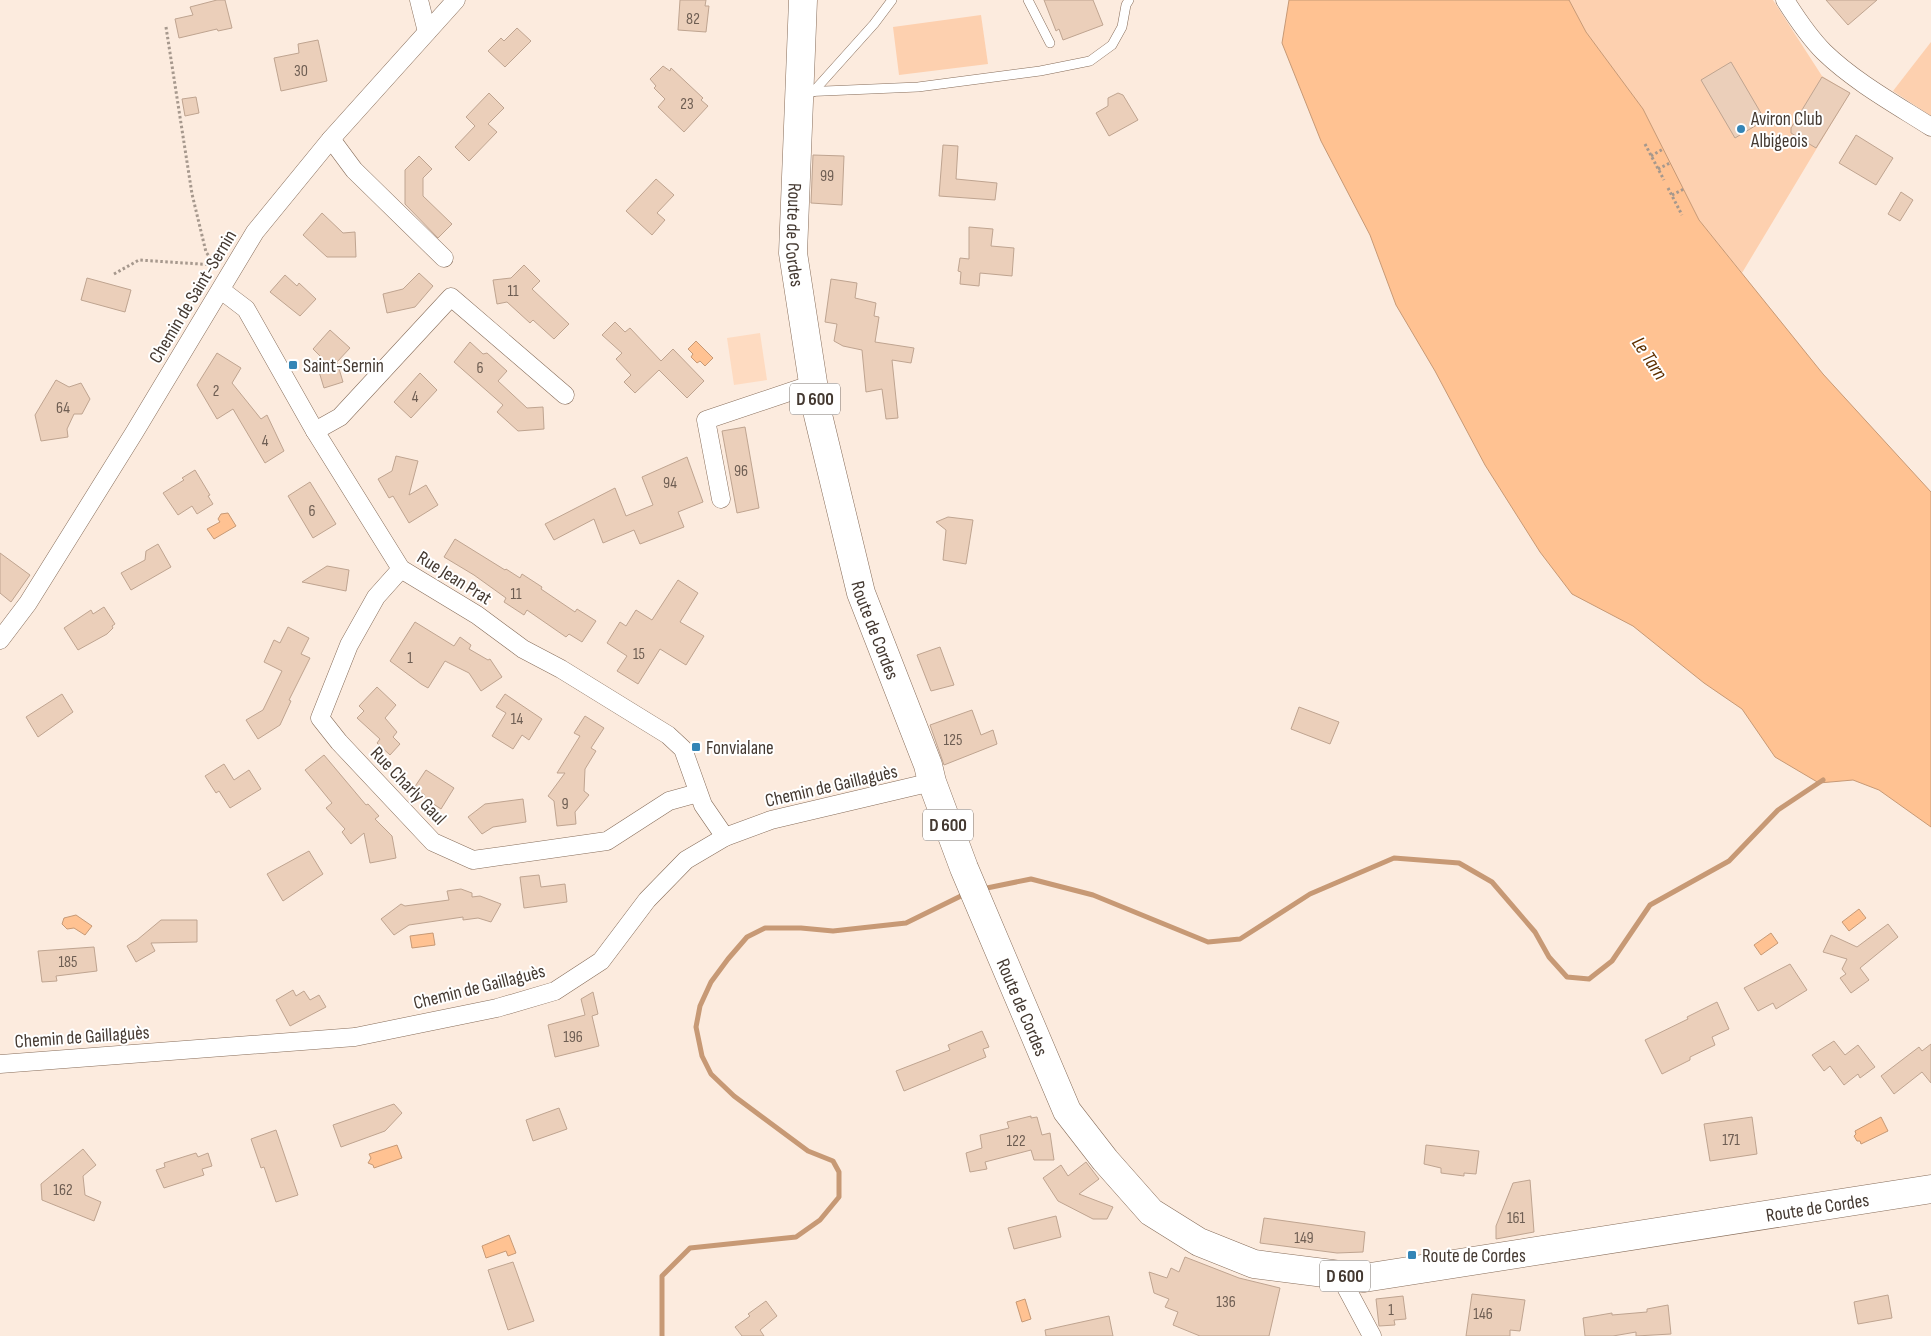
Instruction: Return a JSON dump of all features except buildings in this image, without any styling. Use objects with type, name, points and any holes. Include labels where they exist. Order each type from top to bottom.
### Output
[{"type":"main road","name":"Route de Cordes","points":[[803,0],[806,92],[793,253],[818,414],[861,593],[928,765],[932,782],[964,868],[1014,982],[1067,1111],[1105,1160],[1151,1212],[1198,1242],[1254,1264],[1364,1278],[1931,1189]]},
{"type":"street","points":[[419,0],[428,32]]},
{"type":"street","name":"Chemin de Saint-Sernin","points":[[0,640],[28,603],[256,232],[331,138],[456,0]]},
{"type":"street","points":[[1786,0],[1799,22],[1824,52],[1845,69],[1931,127]]},
{"type":"street","points":[[331,138],[354,170],[444,258]]},
{"type":"street","name":"Rue Jean Prat","points":[[224,286],[246,309],[315,431],[401,569],[477,614],[523,649],[561,669],[668,735],[683,749],[702,805],[725,837]]},
{"type":"street","points":[[315,431],[340,417],[451,297],[565,395]]},
{"type":"street","points":[[721,499],[706,420],[813,384]]},
{"type":"street","name":"Rue Charly Gaul","points":[[401,569],[376,597],[354,637],[320,718],[339,742],[432,842],[472,860],[608,841],[669,801],[698,793]]},
{"type":"street","name":"Chemin de Gaillaguès","points":[[0,1064],[355,1037],[497,1008],[555,991],[601,961],[647,900],[686,860],[725,837],[771,820],[932,782]]},
{"type":"street","points":[[1340,1276],[1372,1336]]},
{"type":"lane","points":[[806,92],[874,24],[892,0]]},
{"type":"lane","points":[[1028,0],[1050,43]]},
{"type":"lane","points":[[806,92],[918,86],[1040,71],[1090,61],[1112,45],[1122,27],[1126,5],[1129,0]]},
{"type":"path","points":[[166,27],[192,194],[206,252],[215,265],[224,286]]},
{"type":"path","points":[[1645,144],[1664,180]]},
{"type":"path","points":[[1651,156],[1663,150]]},
{"type":"path","points":[[1658,170],[1670,163]]},
{"type":"path","points":[[1668,188],[1682,215]]},
{"type":"path","points":[[1672,195],[1684,189]]},
{"type":"path","points":[[114,274],[139,260],[215,265]]},
{"type":"shaded area","name":"Aviron Club Albigeois","points":[[1569,0],[1773,0],[1822,76],[1850,93],[1742,273],[1699,220],[1643,109],[1586,32]]},
{"type":"shaded area","points":[[981,15],[988,64],[899,75],[893,27]]},
{"type":"shaded area","points":[[1931,42],[1931,116],[1893,91]]},
{"type":"shaded area","points":[[760,333],[767,380],[734,385],[727,338]]},
{"type":"water","name":"Le Tarn","points":[[1289,0],[1569,0],[1586,32],[1643,109],[1699,220],[1823,374],[1931,492],[1931,827],[1879,790],[1853,780],[1819,783],[1775,757],[1742,709],[1704,683],[1633,626],[1572,594],[1540,552],[1485,465],[1435,371],[1396,305],[1370,235],[1321,141],[1282,43]]},
{"type":"water","points":[[696,341],[713,358],[705,366],[700,361],[697,363],[691,357],[693,354],[688,349]]},
{"type":"water","points":[[228,513],[236,526],[214,539],[207,529],[220,522],[218,519],[221,514]]},
{"type":"water","points":[[1859,909],[1866,918],[1849,931],[1842,922]]},
{"type":"water","points":[[76,915],[92,926],[85,935],[74,928],[67,929],[62,924],[64,918]]},
{"type":"water","points":[[433,933],[435,945],[412,948],[410,936]]},
{"type":"water","points":[[1771,933],[1778,943],[1761,955],[1754,945]]},
{"type":"water","points":[[1881,1117],[1888,1131],[1861,1144],[1860,1141],[1857,1141],[1854,1136],[1856,1134],[1855,1131]]},
{"type":"water","points":[[397,1145],[402,1158],[374,1168],[373,1165],[368,1163],[371,1158],[369,1154]]},
{"type":"water","points":[[509,1235],[516,1253],[508,1256],[506,1251],[486,1258],[482,1246]]},
{"type":"water","points":[[1025,1299],[1031,1319],[1022,1322],[1016,1302]]},
{"type":"waterway","points":[[982,889],[1031,879],[1093,895],[1208,942],[1240,939],[1310,894],[1394,858],[1459,863],[1492,882],[1535,932],[1549,957],[1567,977],[1589,979],[1612,961],[1650,905],[1729,861],[1778,810],[1823,780]]},
{"type":"waterway","points":[[662,1336],[662,1276],[690,1248],[796,1237],[820,1220],[839,1197],[839,1172],[833,1161],[808,1151],[734,1096],[711,1074],[702,1056],[696,1027],[700,1006],[711,982],[747,937],[765,928],[801,928],[833,931],[906,923],[967,893]]},
{"type":"place","name":"Aviron Club Albigeois","points":[[1741,129]]},
{"type":"place","name":"Saint-Sernin","points":[[293,365]]},
{"type":"place","name":"Fonvialane","points":[[696,747]]},
{"type":"place","name":"Route de Cordes","points":[[1412,1255]]}]
